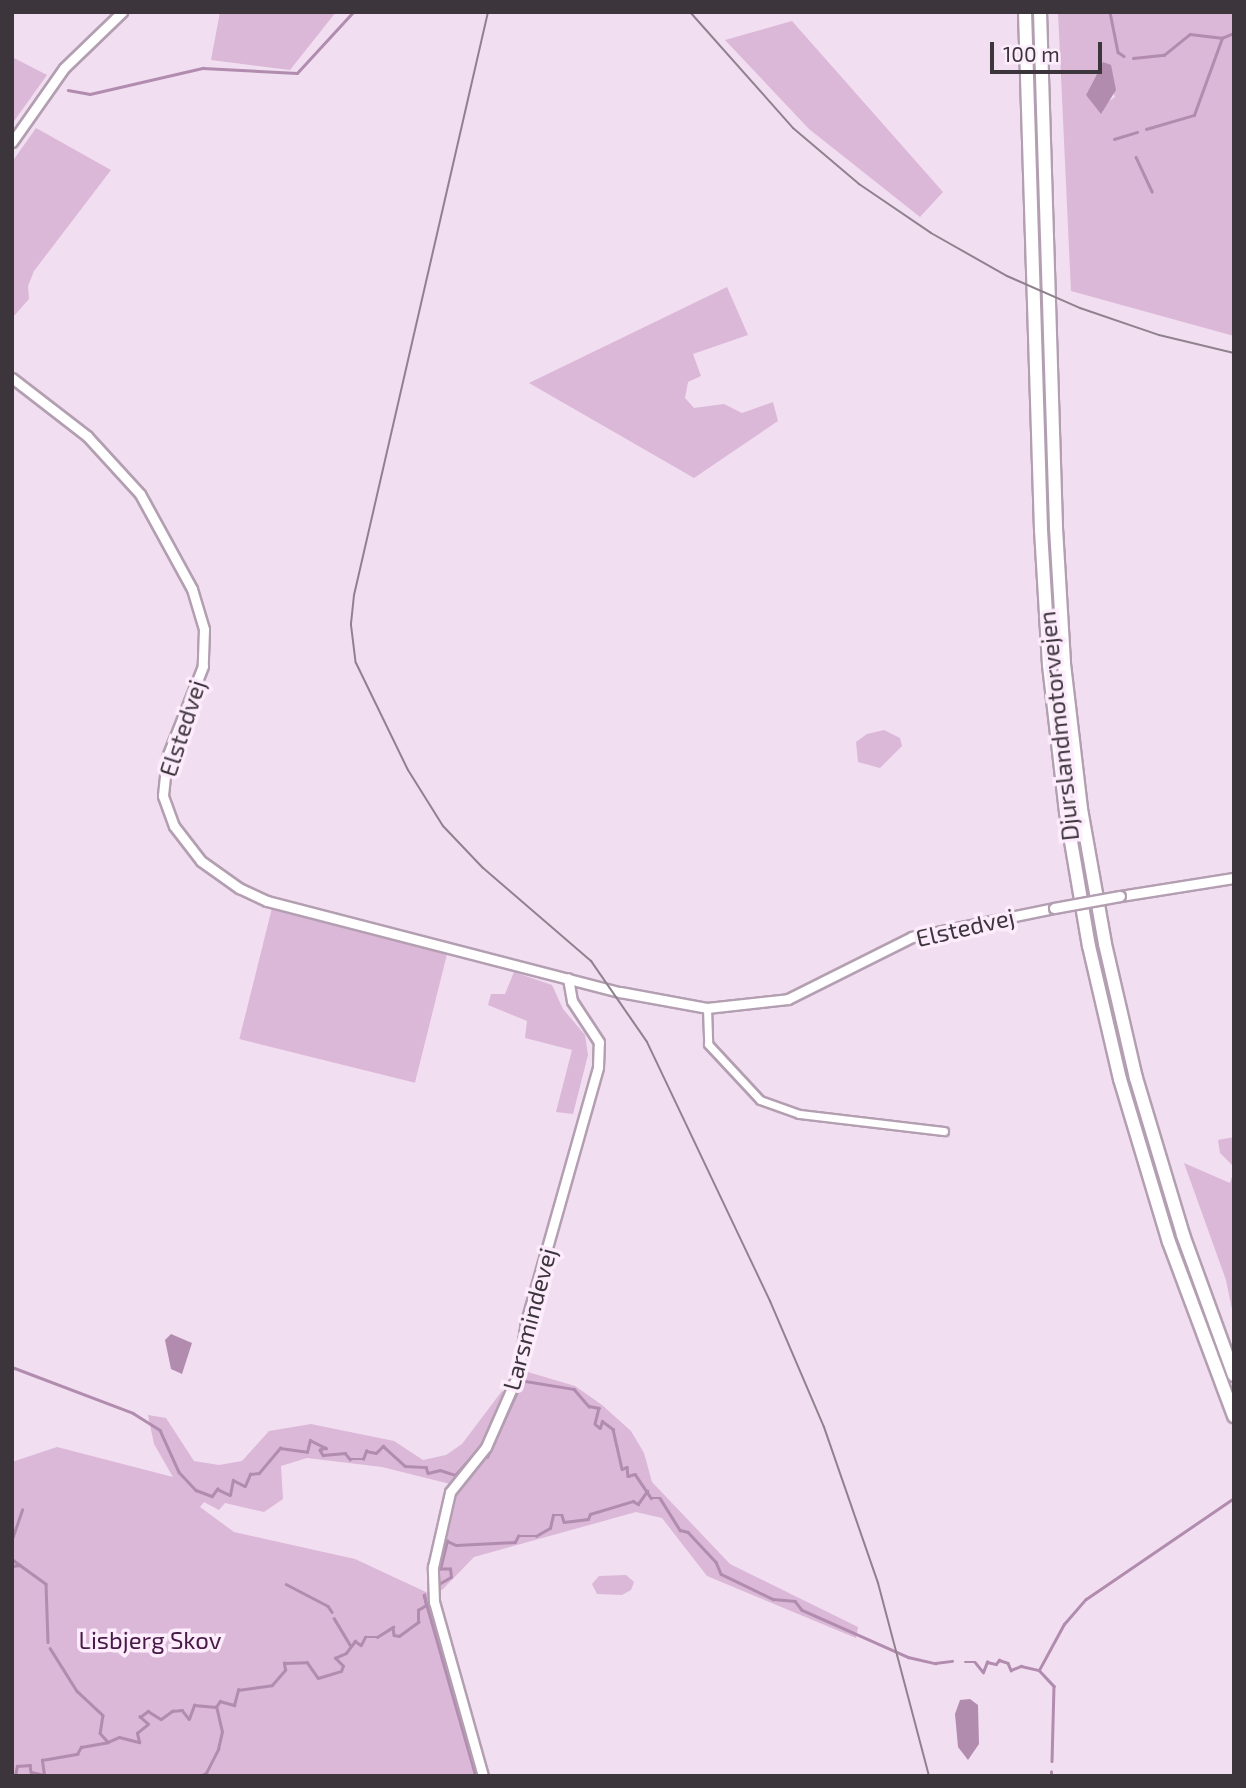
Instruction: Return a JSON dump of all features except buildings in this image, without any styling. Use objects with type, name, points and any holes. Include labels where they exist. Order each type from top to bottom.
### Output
[{"type":"highway","name":"Djurslandmotorvejen","points":[[1025,12],[1041,530],[1049,665],[1066,812],[1089,946],[1120,1079],[1169,1242],[1234,1416]]},
{"type":"highway","name":"Djurslandmotorvejen","points":[[1040,12],[1056,528],[1064,664],[1081,809],[1105,944],[1136,1078],[1183,1235],[1234,1375]]},
{"type":"street","points":[[12,142],[64,68],[122,12]]},
{"type":"street","name":"Elstedvej","points":[[12,378],[87,436],[140,494],[192,589],[204,629],[203,666],[167,757],[162,782],[174,826],[201,861],[218,876],[267,901],[568,978],[707,1009],[788,999],[912,937],[1054,908],[1234,878]]},
{"type":"street","name":"Larsmindevej","points":[[483,1776],[434,1602],[433,1567],[450,1492],[486,1447],[517,1374],[526,1322],[598,1067],[599,1042],[572,1001],[568,978]]},
{"type":"street","points":[[707,1009],[708,1044],[760,1100],[799,1114],[944,1131]]},
{"type":"green space","points":[[220,12],[336,12],[290,70],[211,60]]},
{"type":"green space","points":[[1058,12],[1234,12],[1234,336],[1071,291]],"holes":[[[1101,65],[1115,97],[1103,105],[1103,112],[1086,95]]]},
{"type":"green space","points":[[792,21],[943,192],[920,217],[809,129],[725,40]]},
{"type":"green space","points":[[12,57],[47,75],[12,124]]},
{"type":"green space","points":[[36,128],[111,170],[34,271],[28,286],[29,299],[14,316],[12,162]]},
{"type":"green space","points":[[727,287],[748,335],[693,354],[701,376],[688,382],[685,398],[694,408],[724,404],[742,413],[773,402],[778,421],[694,478],[529,383]]},
{"type":"green space","points":[[884,730],[900,738],[902,746],[880,768],[858,762],[856,742],[867,734]]},
{"type":"green space","points":[[272,908],[448,952],[415,1083],[239,1039]]},
{"type":"green space","points":[[514,972],[552,985],[563,1009],[585,1035],[588,1055],[573,1114],[556,1112],[572,1050],[525,1038],[527,1021],[488,1005],[491,994],[505,994]]},
{"type":"green space","points":[[1234,1137],[1234,1167],[1220,1153],[1218,1140]]},
{"type":"green space","points":[[1184,1163],[1230,1183],[1234,1170],[1234,1319],[1226,1280]]},
{"type":"green space","points":[[521,1370],[575,1386],[602,1405],[631,1431],[644,1453],[652,1482],[730,1564],[858,1627],[856,1638],[707,1576],[662,1518],[636,1512],[474,1557],[442,1590],[435,1589],[453,1494],[484,1458]]},
{"type":"green space","name":"Lisbjerg Skov","points":[[502,1391],[507,1394],[490,1431],[473,1459],[450,1484],[382,1467],[307,1458],[281,1466],[283,1499],[264,1512],[225,1503],[219,1510],[204,1502],[200,1507],[234,1532],[355,1559],[428,1593],[479,1776],[12,1776],[12,1462],[57,1447],[173,1477],[154,1444],[148,1415],[166,1418],[194,1461],[219,1465],[242,1461],[269,1431],[311,1424],[394,1441],[423,1460],[446,1455],[462,1444]]},
{"type":"green space","points":[[626,1575],[634,1582],[631,1590],[622,1595],[597,1594],[592,1584],[599,1576]]},
{"type":"shaded area","points":[[1103,62],[1111,65],[1116,90],[1101,114],[1086,95]]},
{"type":"shaded area","points":[[171,1334],[192,1343],[182,1374],[171,1369],[165,1340]]},
{"type":"shaded area","points":[[970,1699],[978,1705],[979,1744],[968,1760],[958,1747],[955,1714],[960,1700]]},
{"type":"waterway","points":[[68,90],[90,94],[203,68],[297,73],[353,12]]},
{"type":"waterway","points":[[1110,12],[1118,52],[1124,56]]},
{"type":"waterway","points":[[1146,129],[1194,115],[1222,38],[1234,33]]},
{"type":"waterway","points":[[1133,58],[1164,55],[1190,34],[1221,38]]},
{"type":"waterway","points":[[1114,139],[1137,132]]},
{"type":"waterway","points":[[1136,157],[1152,191]]},
{"type":"waterway","points":[[12,1367],[133,1413],[160,1430],[179,1472],[196,1490],[212,1496],[217,1489],[230,1495],[233,1480],[245,1486],[250,1474],[259,1473],[280,1448],[307,1452],[310,1440],[326,1448],[320,1450],[323,1455],[345,1453],[350,1459],[363,1459],[366,1451],[376,1453],[383,1446],[405,1466],[426,1467],[428,1473],[440,1470],[455,1475],[472,1456]]},
{"type":"waterway","points":[[519,1380],[574,1389],[589,1406],[599,1408],[595,1424],[600,1428],[602,1421],[613,1429],[622,1469],[627,1467],[628,1476],[635,1474],[651,1498],[660,1498],[680,1530],[688,1532],[716,1562],[721,1574],[773,1599],[795,1601],[802,1610],[908,1657],[935,1663],[952,1661]]},
{"type":"waterway","points":[[487,1457],[522,1381]]},
{"type":"waterway","points":[[437,1585],[451,1577],[450,1569],[440,1569],[447,1541],[456,1545],[515,1542],[518,1536],[536,1536],[550,1528],[553,1515],[562,1515],[564,1522],[588,1519],[590,1514],[633,1501],[638,1504],[647,1491]]},
{"type":"waterway","points":[[965,1662],[975,1662],[983,1672],[987,1662],[996,1664],[999,1660],[1008,1663],[1011,1670],[1021,1666],[1039,1670],[1064,1624],[1086,1599],[1234,1498]]},
{"type":"waterway","points":[[12,1539],[22,1510]]},
{"type":"waterway","points":[[12,1559],[20,1565]]},
{"type":"waterway","points":[[12,1566],[20,1565],[46,1584],[48,1642]]},
{"type":"waterway","points":[[286,1584],[328,1606],[332,1612]]},
{"type":"waterway","points":[[424,1595],[476,1776]]},
{"type":"waterway","points":[[50,1648],[77,1691],[103,1715],[100,1733],[108,1742],[119,1737],[139,1742],[137,1733],[148,1724],[140,1717],[148,1711],[161,1719],[172,1711],[182,1710],[189,1719],[194,1705],[216,1707],[220,1701],[234,1705],[238,1690],[272,1685],[285,1670],[284,1663],[307,1662],[318,1678],[341,1671],[343,1666],[335,1658],[346,1653],[355,1641],[361,1645],[365,1637],[377,1637],[393,1627],[394,1635],[399,1636],[418,1622],[418,1610],[426,1605],[424,1595]]},
{"type":"waterway","points":[[334,1618],[350,1645]]},
{"type":"waterway","points":[[1039,1670],[1054,1686],[1052,1761]]},
{"type":"waterway","points":[[200,1776],[206,1773],[218,1749],[222,1732],[216,1707]]},
{"type":"waterway","points":[[15,1776],[17,1766],[30,1765],[31,1772],[44,1775],[42,1760],[77,1754],[81,1747],[108,1742]]},
{"type":"tram line","points":[[488,12],[354,595],[351,625],[356,663],[408,770],[443,826],[483,868],[591,961],[647,1042],[770,1301],[824,1427],[878,1583],[929,1776]]},
{"type":"tram line","points":[[690,12],[793,128],[859,184],[931,233],[1007,276],[1080,308],[1159,335],[1234,353]]}]
